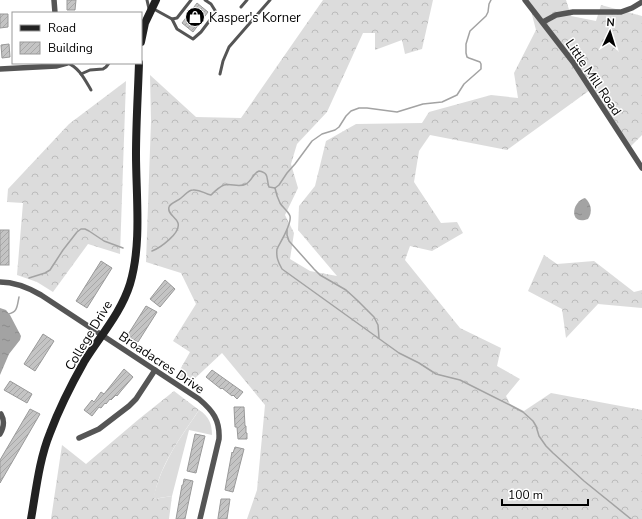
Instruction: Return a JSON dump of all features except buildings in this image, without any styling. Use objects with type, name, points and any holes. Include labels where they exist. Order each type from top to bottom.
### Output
[{"type":"main road","points":[[142,37],[145,23],[156,0]]},
{"type":"main road","name":"College Drive","points":[[31,519],[41,463],[50,434],[65,398],[85,362],[116,316],[129,286],[134,267],[137,236],[136,152],[139,64]]},
{"type":"street","points":[[54,0],[55,12]]},
{"type":"street","name":"Little Mill Road","points":[[525,0],[573,62],[642,168]]},
{"type":"street","points":[[543,22],[556,15],[573,12],[621,12],[642,2]]},
{"type":"street","points":[[0,69],[56,66],[63,64]]},
{"type":"street","name":"Broadacres Drive","points":[[0,282],[19,285],[35,291],[199,399],[211,410],[218,424],[219,439],[200,519]]},
{"type":"street","points":[[79,438],[99,429],[129,406],[136,399],[155,370]]},
{"type":"street","points":[[0,434],[4,424],[1,414]]},
{"type":"lane","points":[[147,0],[151,11],[172,19],[178,18],[191,0]]},
{"type":"lane","points":[[172,19],[177,29],[193,39],[216,12],[211,4],[205,0]]},
{"type":"lane","points":[[241,7],[247,0]]},
{"type":"lane","points":[[220,74],[222,61],[229,47],[270,0]]},
{"type":"lane","points":[[71,64],[81,74],[91,90]]},
{"type":"lane","points":[[81,74],[90,70],[103,69],[108,64]]},
{"type":"green space","points":[[323,0],[433,0],[422,49],[405,54],[402,40],[375,50],[375,33],[363,33],[327,112],[297,144],[291,164],[298,188],[285,215],[294,233],[290,259],[310,271],[337,276],[298,230],[299,206],[315,186],[326,141],[356,124],[422,123],[429,112],[491,95],[518,98],[514,73],[536,30],[530,7],[524,0],[566,0],[571,16],[596,21],[601,5],[642,16],[642,135],[630,147],[590,90],[507,150],[430,135],[419,151],[414,182],[441,223],[457,222],[463,233],[432,251],[410,246],[405,260],[460,328],[501,348],[497,366],[520,379],[506,396],[510,404],[524,411],[551,393],[642,410],[642,519],[247,519],[257,490],[265,405],[222,353],[190,383],[177,375],[190,352],[173,341],[196,304],[181,273],[146,262],[151,121],[150,75],[196,117],[241,118]]},
{"type":"green space","points":[[126,81],[120,254],[88,244],[53,292],[37,282],[17,275],[23,203],[7,202],[8,189],[69,124]]},
{"type":"green space","points":[[544,255],[557,264],[594,261],[634,292],[642,290],[642,308],[598,304],[566,338],[562,309],[528,291]]},
{"type":"green space","points":[[174,391],[199,410],[178,441],[166,463],[157,487],[154,499],[172,496],[169,519],[51,519],[62,445],[86,464]]},
{"type":"green space","points":[[199,410],[209,421],[212,435],[189,430],[172,496],[153,499],[164,467],[177,442]]},
{"type":"water","points":[[585,198],[589,202],[591,208],[590,216],[588,219],[582,220],[578,219],[574,213],[577,204],[580,200]]},
{"type":"water","points":[[0,308],[6,310],[10,315],[21,336],[20,340],[9,354],[0,375]]},
{"type":"waterway","points":[[275,188],[279,185],[312,141],[322,134],[335,130],[339,127],[351,111],[359,108],[367,108],[397,112],[423,104],[442,102],[457,95],[464,84],[481,69],[480,62],[467,57],[466,44],[470,31],[486,16],[491,0]]},
{"type":"waterway","points":[[152,251],[165,243],[176,231],[178,223],[170,214],[169,207],[190,191],[198,190],[211,195],[224,185],[241,186],[246,184],[255,173],[259,171],[265,173],[269,187],[275,188]]},
{"type":"waterway","points":[[275,188],[280,203],[290,216],[288,228],[277,249],[279,264],[282,269],[399,353],[436,374],[460,380],[523,412],[533,421],[539,436],[553,453],[584,481],[631,519]]},
{"type":"waterway","points":[[29,278],[50,270],[63,250],[81,229],[85,229],[104,241],[123,248]]},
{"type":"waterway","points":[[287,230],[289,241],[314,269],[320,275],[346,290],[374,317],[378,325],[379,338]]},
{"type":"waterway","points":[[8,314],[14,312],[19,297]]},
{"type":"place","name":"Kasper's Korner","points":[[195,17]]}]
